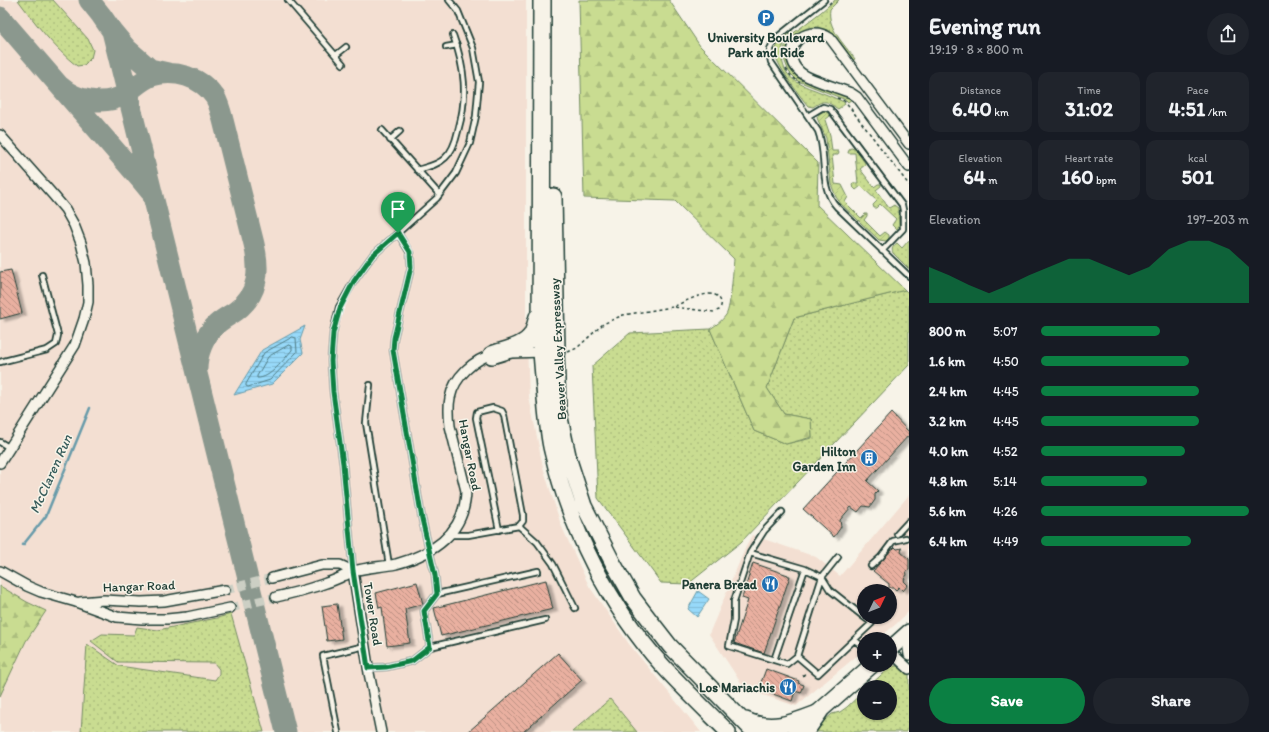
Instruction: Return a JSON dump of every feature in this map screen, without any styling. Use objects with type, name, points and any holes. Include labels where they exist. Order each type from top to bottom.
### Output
[{"type":"highway","name":"Beaver Valley Expressway","points":[[542,0],[541,307],[548,351]]},
{"type":"highway","name":"Beaver Valley Expressway","points":[[548,351],[554,217],[553,0]]},
{"type":"highway","points":[[492,355],[521,344],[529,339],[534,331],[541,307]]},
{"type":"main road","name":"Beaver Valley Expressway","points":[[548,351],[546,409],[552,451],[566,501],[582,540],[606,588],[626,620],[662,665],[728,732]]},
{"type":"main road","name":"Beaver Valley Expressway","points":[[548,351],[568,460],[584,506],[613,563],[624,583],[652,623],[679,657],[754,732]]},
{"type":"main road","points":[[897,642],[907,633]]},
{"type":"main road","points":[[796,732],[864,672]]},
{"type":"main road","points":[[699,702],[700,713],[719,732]]},
{"type":"main road","points":[[732,710],[754,725],[764,728],[787,725],[820,712]]},
{"type":"main road","points":[[806,732],[820,712]]},
{"type":"street","points":[[909,144],[830,38],[823,34],[814,32],[807,34],[797,41],[793,48],[792,57],[797,69],[806,76],[851,93],[857,97],[909,167]]},
{"type":"street","points":[[0,135],[54,196],[71,220],[81,243],[86,263],[88,285],[88,302],[75,345],[0,463]]},
{"type":"street","name":"Hangar Road","points":[[276,597],[325,584],[353,571],[389,565],[414,558],[430,550],[449,535],[455,528],[463,513],[466,499],[466,491],[449,418],[449,399],[453,387],[464,372],[480,360],[492,355],[548,351]]},
{"type":"street","name":"Hangar Road","points":[[272,578],[322,565],[340,565],[353,571]]},
{"type":"street","name":"Hangar Road","points":[[0,571],[41,592],[76,602],[117,617],[142,619],[177,618],[230,608]]},
{"type":"street","name":"Tower Road","points":[[353,571],[368,668],[381,732]]},
{"type":"street","name":"Hangar Road","points":[[76,602],[104,600],[141,602],[164,601],[225,590]]},
{"type":"street","points":[[907,633],[909,655]]},
{"type":"street","points":[[897,658],[909,669]]},
{"type":"lane","points":[[288,0],[343,64]]},
{"type":"lane","points":[[353,571],[343,464],[333,392],[331,361],[333,333],[340,308],[354,281],[372,256],[418,216],[439,194],[456,173],[470,143],[476,116],[479,82],[473,48],[458,11],[449,0]]},
{"type":"lane","points":[[824,0],[775,39],[770,49],[770,58],[773,66],[818,131],[822,142],[826,183],[831,200],[909,276]]},
{"type":"lane","points":[[417,170],[432,166],[445,158],[452,148],[462,118],[464,89],[462,65],[453,35]]},
{"type":"lane","points":[[446,47],[457,45]]},
{"type":"lane","points":[[336,55],[346,47]]},
{"type":"lane","points":[[808,116],[823,107],[828,107],[902,205],[903,229],[882,251]]},
{"type":"lane","points":[[382,130],[439,194]]},
{"type":"lane","points":[[390,140],[400,131]]},
{"type":"lane","points":[[398,233],[410,252],[411,267],[394,338],[393,350],[422,519],[430,550],[437,594]]},
{"type":"lane","points":[[0,362],[47,350],[56,344],[58,335],[42,275]]},
{"type":"lane","points":[[370,385],[366,423],[389,565]]},
{"type":"lane","points":[[449,535],[468,535],[499,530],[519,526],[523,521],[504,415],[502,411],[493,408],[478,412],[476,418],[499,530]]},
{"type":"lane","points":[[0,442],[10,448]]},
{"type":"lane","points":[[782,512],[764,531],[750,553],[734,601],[734,620],[729,646],[787,664],[797,656],[822,577],[838,557]]},
{"type":"lane","points":[[897,534],[909,521]]},
{"type":"lane","points":[[519,526],[537,542],[553,564],[575,608]]},
{"type":"lane","points":[[871,566],[887,551],[893,540],[906,538]]},
{"type":"lane","points":[[750,553],[805,569],[822,577],[830,590],[857,611]]},
{"type":"lane","points":[[774,660],[805,569]]},
{"type":"lane","points":[[430,647],[424,611],[437,594],[538,571]]},
{"type":"lane","points":[[368,668],[386,667],[412,661],[430,647],[545,620]]},
{"type":"lane","points":[[797,656],[818,674],[871,624]]},
{"type":"lane","points":[[338,732],[323,656],[365,646]]},
{"type":"path","points":[[548,351],[568,352],[574,350],[598,328],[616,317],[636,312],[673,307],[708,294],[714,294],[717,296],[722,304],[719,310],[714,312],[673,307]]},
{"type":"shaded area","points":[[0,0],[526,0],[526,319],[529,397],[543,467],[561,525],[589,586],[629,644],[701,732],[0,732]]},
{"type":"shaded area","points":[[909,495],[909,611],[897,623],[897,584],[857,584],[857,624],[896,624],[886,632],[857,632],[857,656],[796,706],[745,689],[709,634],[752,535],[816,557],[840,576]]},
{"type":"green space","points":[[18,0],[53,0],[88,39],[93,50],[91,58],[84,65],[77,66],[53,44]]},
{"type":"green space","points":[[579,0],[669,0],[700,46],[818,163],[817,205],[905,290],[794,318],[767,388],[784,414],[811,419],[812,437],[786,444],[754,431],[710,329],[723,319],[728,311],[732,288],[734,259],[675,201],[584,198]]},
{"type":"green space","points":[[835,0],[839,0],[830,9],[831,23],[841,42],[855,59],[853,60],[843,45],[834,36],[818,27],[805,29],[798,32],[792,38],[788,46],[787,57],[791,69],[798,77],[812,84],[852,99],[848,102],[798,81],[789,72],[784,59],[785,46],[791,35]]},
{"type":"green space","points":[[793,31],[786,39],[783,48],[782,55],[785,69],[797,82],[844,102],[845,104],[838,109],[826,102],[813,107],[808,106],[783,71],[776,57],[776,48],[785,37]]},
{"type":"green space","points":[[824,111],[830,116],[825,120],[830,135],[832,151],[838,151],[839,153],[838,155],[832,155],[835,184],[842,185],[848,197],[845,202],[861,218],[867,214],[864,220],[880,236],[885,232],[889,235],[889,238],[886,241],[879,240],[841,204],[836,197],[831,184],[826,138],[817,118],[819,114]]},
{"type":"green space","points":[[849,149],[855,149],[865,163],[865,165],[860,169],[874,187],[881,184],[881,186],[876,190],[889,208],[894,205],[898,208],[899,226],[897,229],[892,225],[896,219],[880,204],[874,208],[873,205],[877,201],[861,186],[856,190],[852,186],[853,183],[858,183],[855,153],[848,153]]},
{"type":"green space","points":[[909,240],[909,269],[893,253],[892,250],[893,246],[897,243],[902,248]]},
{"type":"green space","points":[[905,290],[909,294],[909,365],[741,542],[688,584],[661,583],[598,498],[592,366],[630,333],[710,329],[754,431],[786,444],[812,438],[811,419],[784,414],[767,388],[794,318]]},
{"type":"green space","points":[[0,586],[46,611],[26,641],[0,696]]},
{"type":"green space","points":[[231,614],[264,732],[81,732],[87,644],[119,666],[215,680],[219,674],[219,669],[214,663],[118,662],[91,641],[102,634],[134,635],[137,627],[158,630]]},
{"type":"green space","points":[[897,666],[906,671],[909,675],[909,715],[907,732],[811,732],[832,714],[840,712],[857,698],[857,720],[897,720],[897,680],[876,680],[884,672],[897,672]]},
{"type":"green space","points":[[610,699],[637,732],[572,732]]},
{"type":"water","points":[[305,326],[300,340],[303,353],[272,384],[234,395],[262,350]]},
{"type":"water","points":[[698,591],[709,599],[697,617],[688,609]]},
{"type":"building","points":[[11,270],[22,313],[0,319],[0,272]]},
{"type":"building","name":"Hilton Garden Inn","points":[[891,413],[909,432],[909,435],[867,481],[878,491],[875,494],[875,500],[870,507],[863,506],[858,512],[851,507],[840,520],[841,527],[834,537],[803,509]]},
{"type":"building","points":[[895,547],[897,549],[902,548],[901,552],[909,559],[909,570],[906,571],[907,575],[904,579],[908,585],[903,591],[899,587],[897,589],[897,584],[889,584],[873,571]]},
{"type":"building","points":[[753,563],[790,576],[764,653],[734,643],[748,600],[742,598]]},
{"type":"building","points":[[546,580],[553,609],[441,636],[434,608]]},
{"type":"building","points":[[417,582],[423,604],[405,609],[410,643],[387,646],[382,607],[379,608],[376,593]]},
{"type":"building","points":[[337,604],[342,639],[327,641],[322,606]]},
{"type":"building","points":[[558,653],[582,680],[523,732],[468,732]]},
{"type":"building","points":[[766,669],[799,681],[798,683],[804,685],[801,693],[795,691],[792,701],[765,691],[767,687],[760,685]]},
{"type":"waterway","name":"McClaren Run","points":[[23,545],[46,516],[90,408]]},
{"type":"taxiway","points":[[89,0],[127,49],[150,69],[168,73]]},
{"type":"taxiway","points":[[0,17],[150,191]]},
{"type":"taxiway","points":[[112,31],[286,732]]},
{"type":"taxiway","points":[[60,86],[74,95],[99,101],[124,95],[141,82],[152,76],[161,74],[178,74],[187,76],[202,84],[215,97],[219,105],[254,244],[257,272],[253,289],[244,304],[210,331],[200,352],[197,369]]},
{"type":"tunnel","points":[[225,590],[272,578]]},
{"type":"tunnel","points":[[230,608],[276,597]]},
{"type":"place","name":"University Boulevard Park and Ride","points":[[766,18]]},
{"type":"place","name":"Hilton Garden Inn","points":[[869,458]]},
{"type":"place","name":"Panera Bread","points":[[770,584]]},
{"type":"place","name":"Los Mariachis","points":[[788,687]]},
{"type":"route","points":[[398,233],[410,252],[411,267],[394,338],[393,350],[422,519],[435,575],[437,594],[424,611],[430,647],[412,661],[386,667],[368,668],[353,571],[343,464],[333,392],[331,361],[333,333],[340,308],[354,281],[372,256],[398,233]]}]
